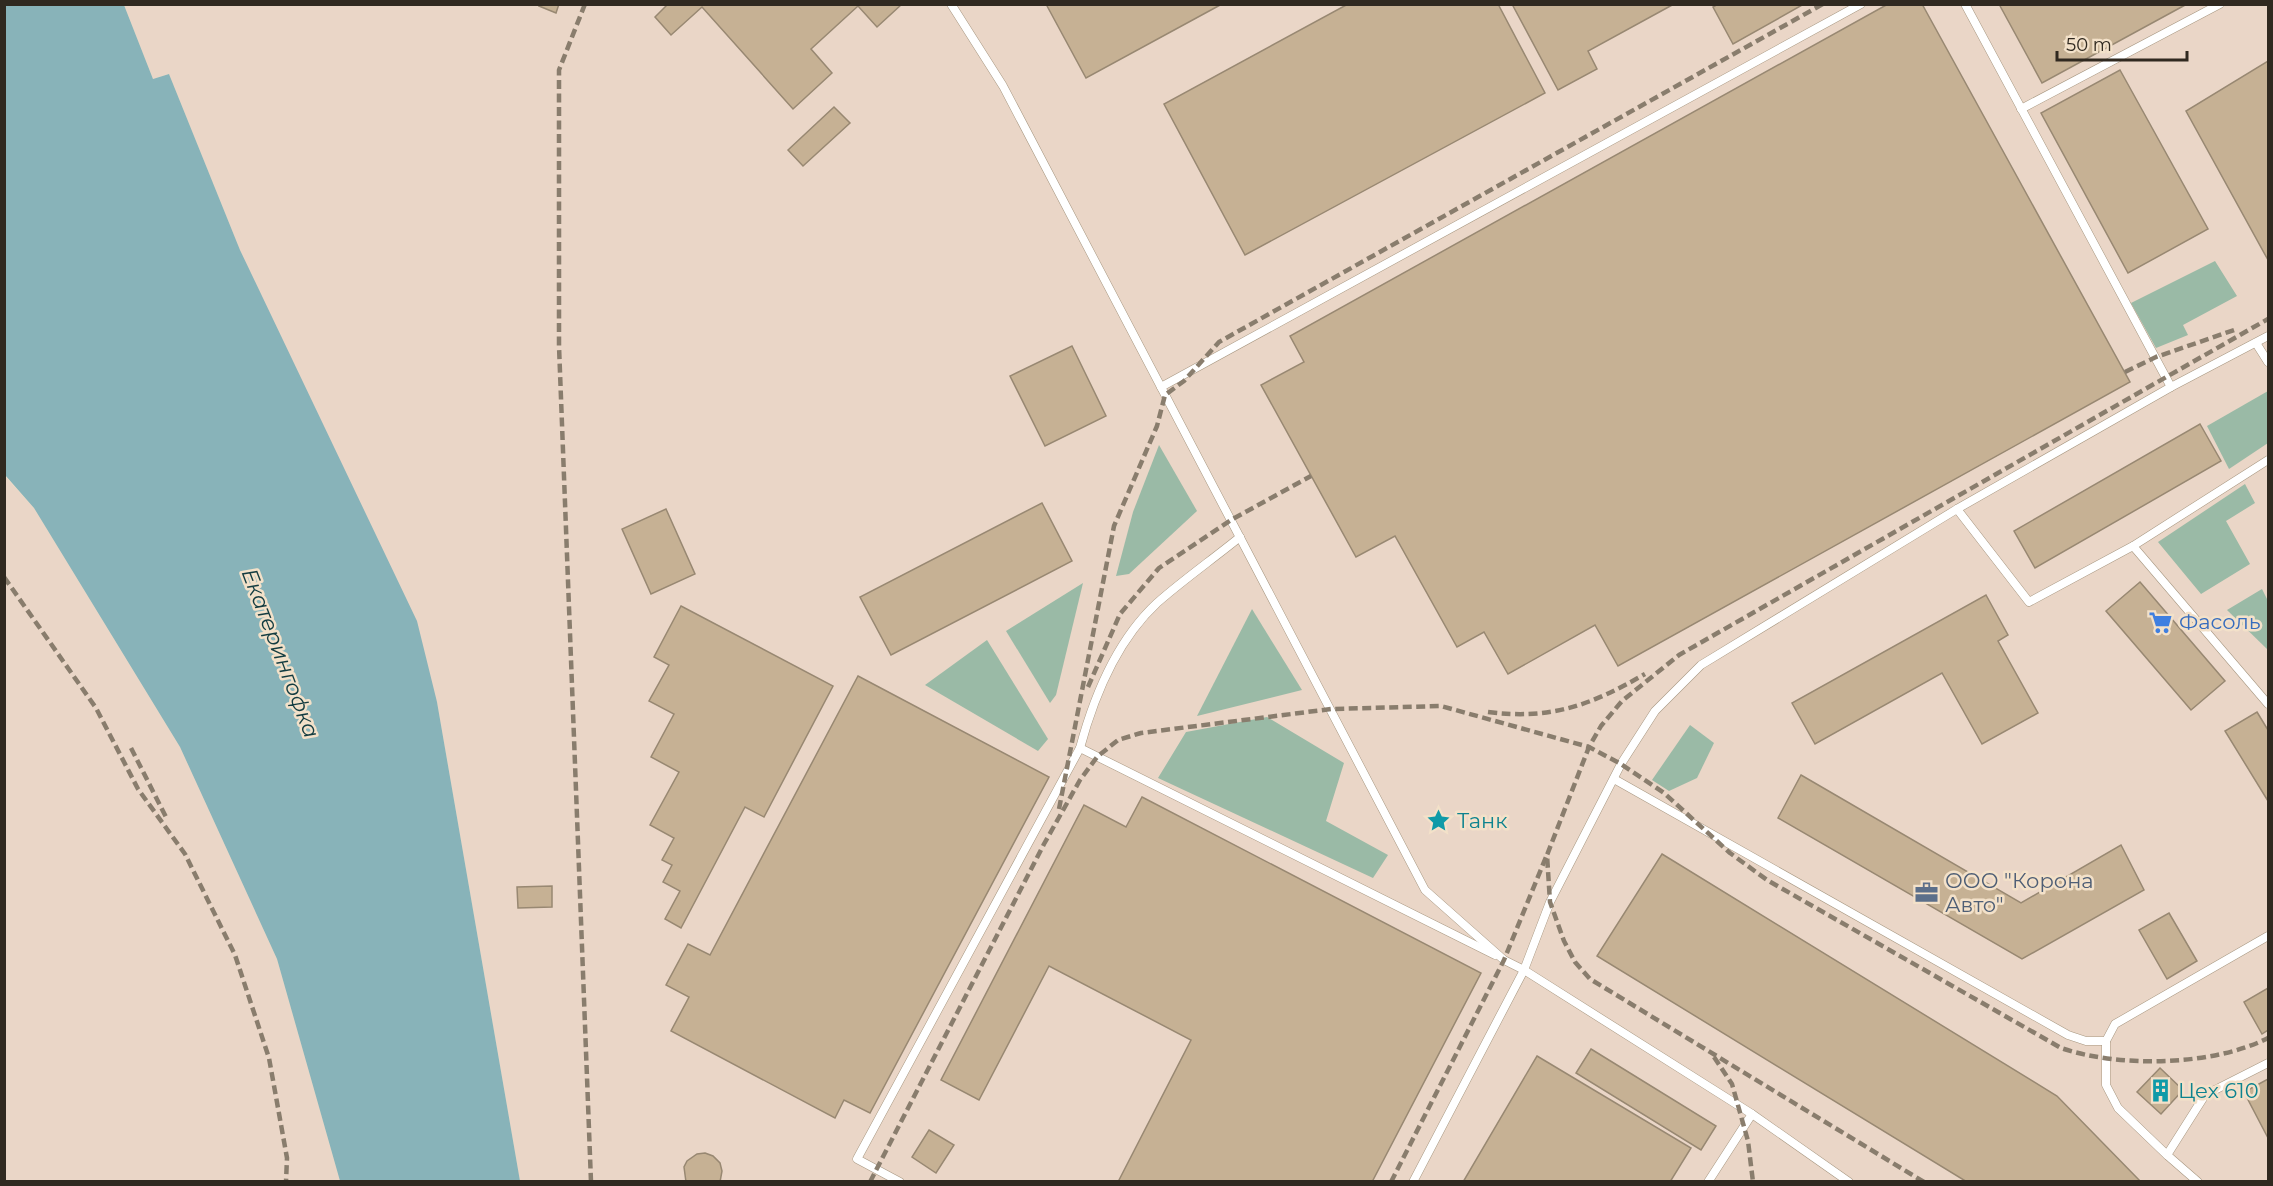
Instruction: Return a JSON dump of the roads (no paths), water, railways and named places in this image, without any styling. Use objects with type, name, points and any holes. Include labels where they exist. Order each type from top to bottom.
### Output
[{"type":"lane","points":[[951,4],[1003,86],[1425,890],[1504,960]]},
{"type":"lane","points":[[1161,387],[1861,4]]},
{"type":"lane","points":[[1965,4],[2172,387]]},
{"type":"lane","points":[[2021,109],[2220,4]]},
{"type":"lane","points":[[1413,1182],[1524,970],[1550,903],[1614,778],[1655,711],[1701,665],[1957,509],[2172,387],[2268,336]]},
{"type":"lane","points":[[2256,343],[2268,362]]},
{"type":"lane","points":[[1957,509],[2029,602],[2133,546],[2268,460]]},
{"type":"lane","points":[[900,1182],[857,1159],[1080,748],[1089,716],[1113,662],[1133,629],[1156,604],[1240,537]]},
{"type":"lane","points":[[2133,546],[2268,704]]},
{"type":"lane","points":[[1080,748],[1524,970],[1752,1114],[1849,1182]]},
{"type":"lane","points":[[1614,778],[2068,1035],[2086,1041],[2106,1041]]},
{"type":"lane","points":[[2198,1182],[2118,1108],[2106,1085],[2106,1041],[2115,1024],[2268,936]]},
{"type":"lane","points":[[2168,1155],[2205,1095],[2268,1063]]},
{"type":"lane","points":[[1708,1182],[1752,1114]]},
{"type":"water","name":"Екатерингофка","points":[[4,5],[124,5],[153,79],[169,74],[240,250],[417,621],[437,702],[520,1181],[340,1181],[277,959],[180,747],[34,508],[5,475]]},
{"type":"railway","points":[[585,4],[559,70],[559,346],[591,1182]]},
{"type":"railway","points":[[1059,809],[1114,526],[1157,426],[1165,395],[1184,381],[1219,342],[1823,4]]},
{"type":"railway","points":[[1924,1182],[1590,979],[1575,962],[1564,941],[1550,902],[1547,855],[1589,747],[1601,726],[1622,701],[1679,655],[2268,319]]},
{"type":"railway","points":[[2125,372],[2156,357],[2237,329]]},
{"type":"railway","points":[[1088,687],[1120,614],[1159,568],[1231,520],[1311,476]]},
{"type":"railway","points":[[4,577],[96,708],[138,789],[185,854],[235,955],[269,1058],[287,1158],[286,1182]]},
{"type":"railway","points":[[1488,712],[1532,714],[1570,708],[1607,694],[1645,674]]},
{"type":"railway","points":[[870,1182],[1044,844],[1080,780],[1097,757],[1118,740],[1141,733],[1331,709],[1441,706],[1589,747],[1621,764],[1664,793],[1730,853],[1767,880],[2061,1048],[2110,1059],[2166,1061],[2221,1054],[2268,1038]]},
{"type":"railway","points":[[131,748],[166,817]]},
{"type":"railway","points":[[1391,1182],[1504,960],[1546,857]]},
{"type":"railway","points":[[1714,1057],[1732,1084],[1748,1141],[1753,1182]]},
{"type":"place","name":"Фасоль","points":[[2161,622]]},
{"type":"place","name":"Танк","points":[[1439,821]]},
{"type":"place","name":"ООО \"Корона Авто\"","points":[[1927,893]]},
{"type":"place","name":"Цех 610","points":[[2160,1091]]}]
